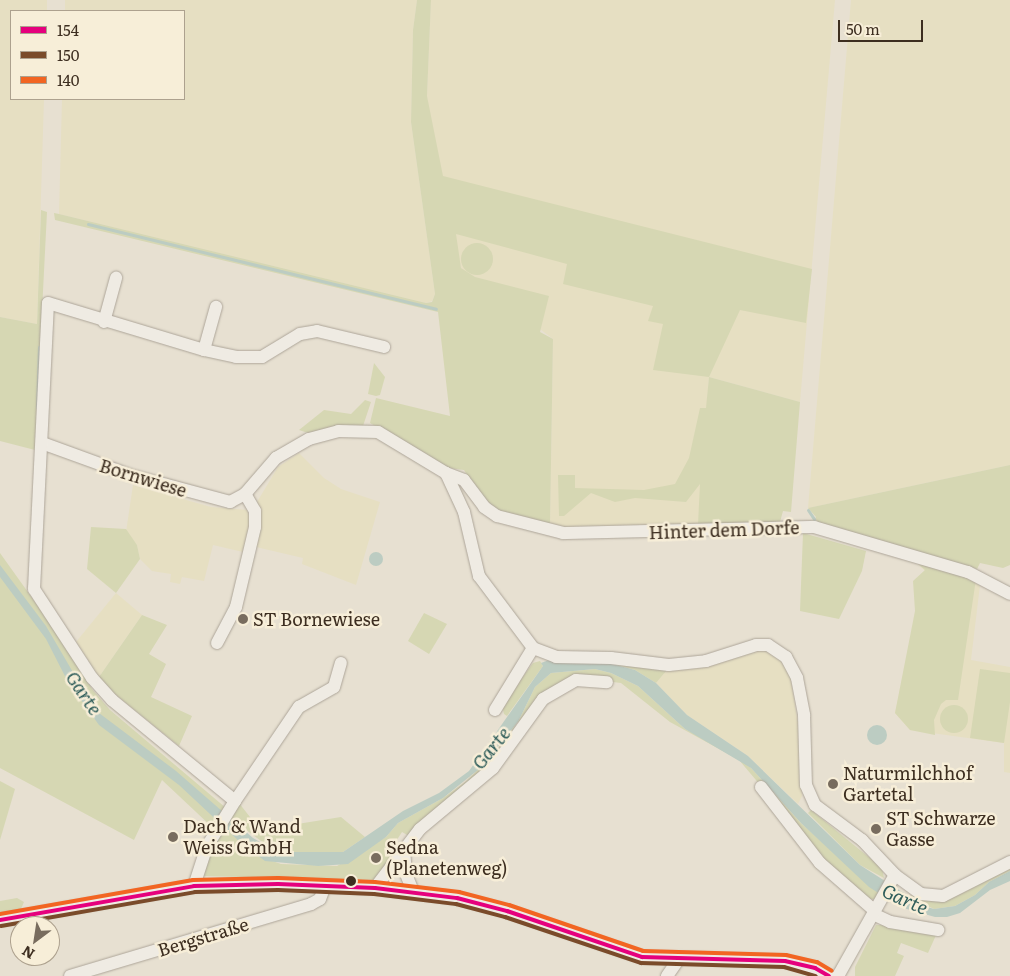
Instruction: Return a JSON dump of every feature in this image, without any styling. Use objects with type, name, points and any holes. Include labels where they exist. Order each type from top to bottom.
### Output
[{"type":"street","points":[[104,322],[116,278]]},
{"type":"street","points":[[235,801],[112,700],[92,678],[34,589],[48,303],[104,322],[204,350],[236,356],[262,357],[300,334],[317,331],[384,348]]},
{"type":"street","points":[[204,350],[216,307]]},
{"type":"street","points":[[217,644],[236,608],[255,527],[255,511],[245,494],[263,470],[283,453],[309,439],[338,431],[378,432],[446,473],[464,512],[479,576],[534,648],[556,657],[611,658],[669,666],[706,661],[756,645],[777,649],[789,661],[799,685],[804,716],[808,796],[815,805],[874,850],[893,879],[916,892],[940,896],[1010,862]]},
{"type":"street","name":"Bornwiese","points":[[42,443],[130,475],[214,500],[230,502],[245,494]]},
{"type":"street","name":"Hinter dem Dorfe","points":[[446,473],[464,480],[484,507],[497,516],[563,534],[814,527],[978,576],[1010,594]]},
{"type":"street","points":[[495,710],[534,648]]},
{"type":"street","points":[[194,886],[197,868],[216,830],[235,801],[299,707],[329,691],[338,683],[341,663]]},
{"type":"street","points":[[375,888],[420,829],[493,768],[543,699],[576,680],[607,682]]},
{"type":"street","points":[[761,787],[820,863],[890,922],[938,930]]},
{"type":"street","points":[[404,850],[406,874],[413,891]]},
{"type":"street","points":[[838,976],[893,879]]},
{"type":"street","points":[[0,920],[194,886],[375,888],[413,891],[507,911],[626,953],[679,959],[785,961],[815,968],[829,976]]},
{"type":"street","name":"Bergstraße","points":[[70,976],[311,904],[320,899],[325,886]]},
{"type":"street","points":[[667,976],[679,959]]},
{"type":"shaded area","points":[[0,0],[47,0],[47,10],[10,10],[10,100],[44,100],[37,324],[0,317]]},
{"type":"shaded area","points":[[65,0],[417,0],[413,30],[411,122],[435,294],[432,301],[426,303],[59,214],[62,100],[185,100],[185,10],[65,10]]},
{"type":"shaded area","points":[[431,0],[835,0],[800,402],[709,377],[698,528],[575,528],[550,526],[553,339],[461,268],[431,131],[427,96]]},
{"type":"shaded area","points":[[851,0],[1010,0],[1010,465],[808,508]]},
{"type":"shaded area","points":[[299,453],[324,478],[341,489],[380,502],[356,585],[302,564],[303,558],[256,547],[257,502],[278,467]]},
{"type":"shaded area","points":[[133,485],[211,507],[247,510],[251,521],[243,552],[213,545],[204,581],[182,577],[180,584],[170,582],[171,574],[152,571],[140,559],[137,545],[126,532]]},
{"type":"shaded area","points":[[918,564],[955,571],[980,585],[971,660],[1010,667],[1010,773],[1004,772],[1004,743],[910,730],[895,713],[925,571]]},
{"type":"shaded area","points":[[116,593],[142,615],[99,677],[76,642]]},
{"type":"shaded area","points":[[761,649],[779,657],[790,674],[801,742],[802,796],[798,804],[748,756],[687,715],[656,683],[667,670]]},
{"type":"green space","points":[[417,0],[431,0],[427,96],[443,176],[812,269],[806,323],[740,310],[709,377],[653,370],[663,324],[648,321],[653,306],[563,284],[567,264],[456,234],[461,268],[475,277],[549,296],[540,332],[553,339],[550,526],[502,513],[482,499],[464,470],[449,468],[370,423],[376,398],[450,416],[438,312],[55,220],[54,213],[426,303],[432,302],[435,294],[411,122],[413,30]]},
{"type":"green space","points":[[41,210],[47,212],[35,450],[0,441],[0,317],[37,324]]},
{"type":"green space","points":[[477,243],[483,244],[488,248],[492,253],[492,265],[488,270],[483,274],[477,275],[471,274],[466,270],[462,265],[461,259],[462,253],[466,248],[471,244]]},
{"type":"green space","points":[[374,363],[385,377],[380,395],[376,396],[368,394]]},
{"type":"green space","points":[[709,377],[800,402],[791,512],[783,511],[780,522],[698,524],[700,484],[686,502],[635,498],[615,502],[591,493],[564,516],[559,516],[558,475],[575,475],[575,488],[644,490],[675,484],[689,458],[700,408],[706,408]]},
{"type":"green space","points":[[365,400],[371,402],[363,426],[345,425],[308,433],[299,430],[324,410],[351,414]]},
{"type":"green space","points":[[1010,465],[1010,565],[1003,568],[980,563],[977,569],[814,521],[816,517],[808,508]]},
{"type":"green space","points":[[91,527],[126,529],[137,545],[140,559],[116,593],[87,569]]},
{"type":"green space","points":[[803,533],[866,551],[862,571],[839,619],[800,611]]},
{"type":"green space","points":[[0,553],[70,651],[92,689],[110,710],[226,808],[213,828],[162,780],[134,840],[0,768]]},
{"type":"green space","points":[[918,564],[976,579],[958,700],[946,700],[941,704],[934,720],[935,735],[910,730],[895,713],[915,611],[913,581],[925,570]]},
{"type":"green space","points":[[424,613],[447,624],[429,654],[408,641]]},
{"type":"green space","points":[[142,615],[167,625],[149,654],[166,664],[151,697],[192,716],[179,746],[106,687],[99,677]]},
{"type":"green space","points":[[540,661],[543,666],[507,716],[504,714],[502,705],[533,663]]},
{"type":"green space","points":[[605,662],[667,670],[656,683],[635,670]]},
{"type":"green space","points":[[595,669],[611,673],[638,686],[685,729],[733,754],[751,768],[801,823],[880,894],[877,899],[868,899],[835,873],[739,760],[670,722],[621,683],[580,678],[522,724],[518,722],[535,687],[551,673]]},
{"type":"green space","points":[[980,669],[1010,673],[1010,702],[1004,743],[970,738]]},
{"type":"green space","points":[[954,705],[964,709],[968,719],[964,729],[954,733],[944,729],[940,719],[944,709]]},
{"type":"green space","points":[[516,724],[504,751],[409,836],[402,832],[389,852],[396,857],[377,880],[202,876],[209,854],[224,826],[255,855],[281,864],[337,866],[386,837],[398,823],[443,798],[465,782],[493,755]]},
{"type":"green space","points":[[0,781],[15,789],[0,840]]},
{"type":"green space","points":[[239,803],[260,830],[341,817],[365,837],[343,852],[276,852],[230,818]]},
{"type":"green space","points":[[811,810],[882,868],[884,878],[860,865],[808,813]]},
{"type":"green space","points":[[1010,867],[1010,871],[989,882],[975,895],[955,906],[934,909],[911,898],[911,895],[920,899]]},
{"type":"green space","points":[[17,898],[24,902],[20,911],[0,915],[0,901]]},
{"type":"green space","points":[[876,925],[937,933],[928,953],[901,943],[897,953],[904,956],[895,976],[855,976],[855,967]]},
{"type":"water","points":[[373,552],[379,552],[383,559],[379,566],[373,566],[369,562],[369,556]]},
{"type":"water","name":"Garte","points":[[0,565],[46,626],[95,710],[176,771],[253,838],[276,852],[343,852],[403,811],[439,793],[469,771],[543,666],[541,663],[549,660],[605,662],[635,670],[656,683],[687,715],[748,756],[860,865],[924,906],[934,909],[955,906],[975,895],[989,882],[1010,871],[1010,881],[990,890],[960,913],[947,917],[935,917],[900,907],[869,887],[801,823],[751,768],[685,729],[638,686],[611,673],[595,669],[551,673],[535,687],[518,722],[479,769],[443,798],[398,823],[386,837],[348,864],[318,866],[265,861],[241,843],[179,785],[99,725],[68,682],[46,639],[0,577]]},
{"type":"water","points":[[873,725],[881,725],[887,731],[887,739],[881,745],[873,745],[867,739],[867,731]]},
{"type":"waterway","points":[[88,224],[436,309]]},
{"type":"waterway","points":[[37,407],[39,347]]},
{"type":"waterway","points":[[808,510],[814,519]]},
{"type":"transit line","name":"140","points":[[0,914],[193,880],[278,878],[375,882],[459,892],[509,905],[643,951],[786,955],[817,962],[832,971]]},
{"type":"transit line","name":"154","points":[[0,920],[194,886],[278,884],[375,888],[457,898],[507,911],[642,957],[785,961],[815,968],[829,976]]},
{"type":"transit line","name":"150","points":[[1,926],[195,892],[278,890],[374,894],[456,904],[505,917],[641,963],[784,967],[816,976]]},
{"type":"place","name":"ST Bornewiese","points":[[243,619]]},
{"type":"place","name":"Naturmilchhof Gartetal","points":[[833,784]]},
{"type":"place","name":"ST Schwarze Gasse","points":[[876,829]]},
{"type":"place","name":"Dach & Wand Weiss GmbH","points":[[173,837]]},
{"type":"place","name":"Sedna (Planetenweg)","points":[[376,858]]}]
